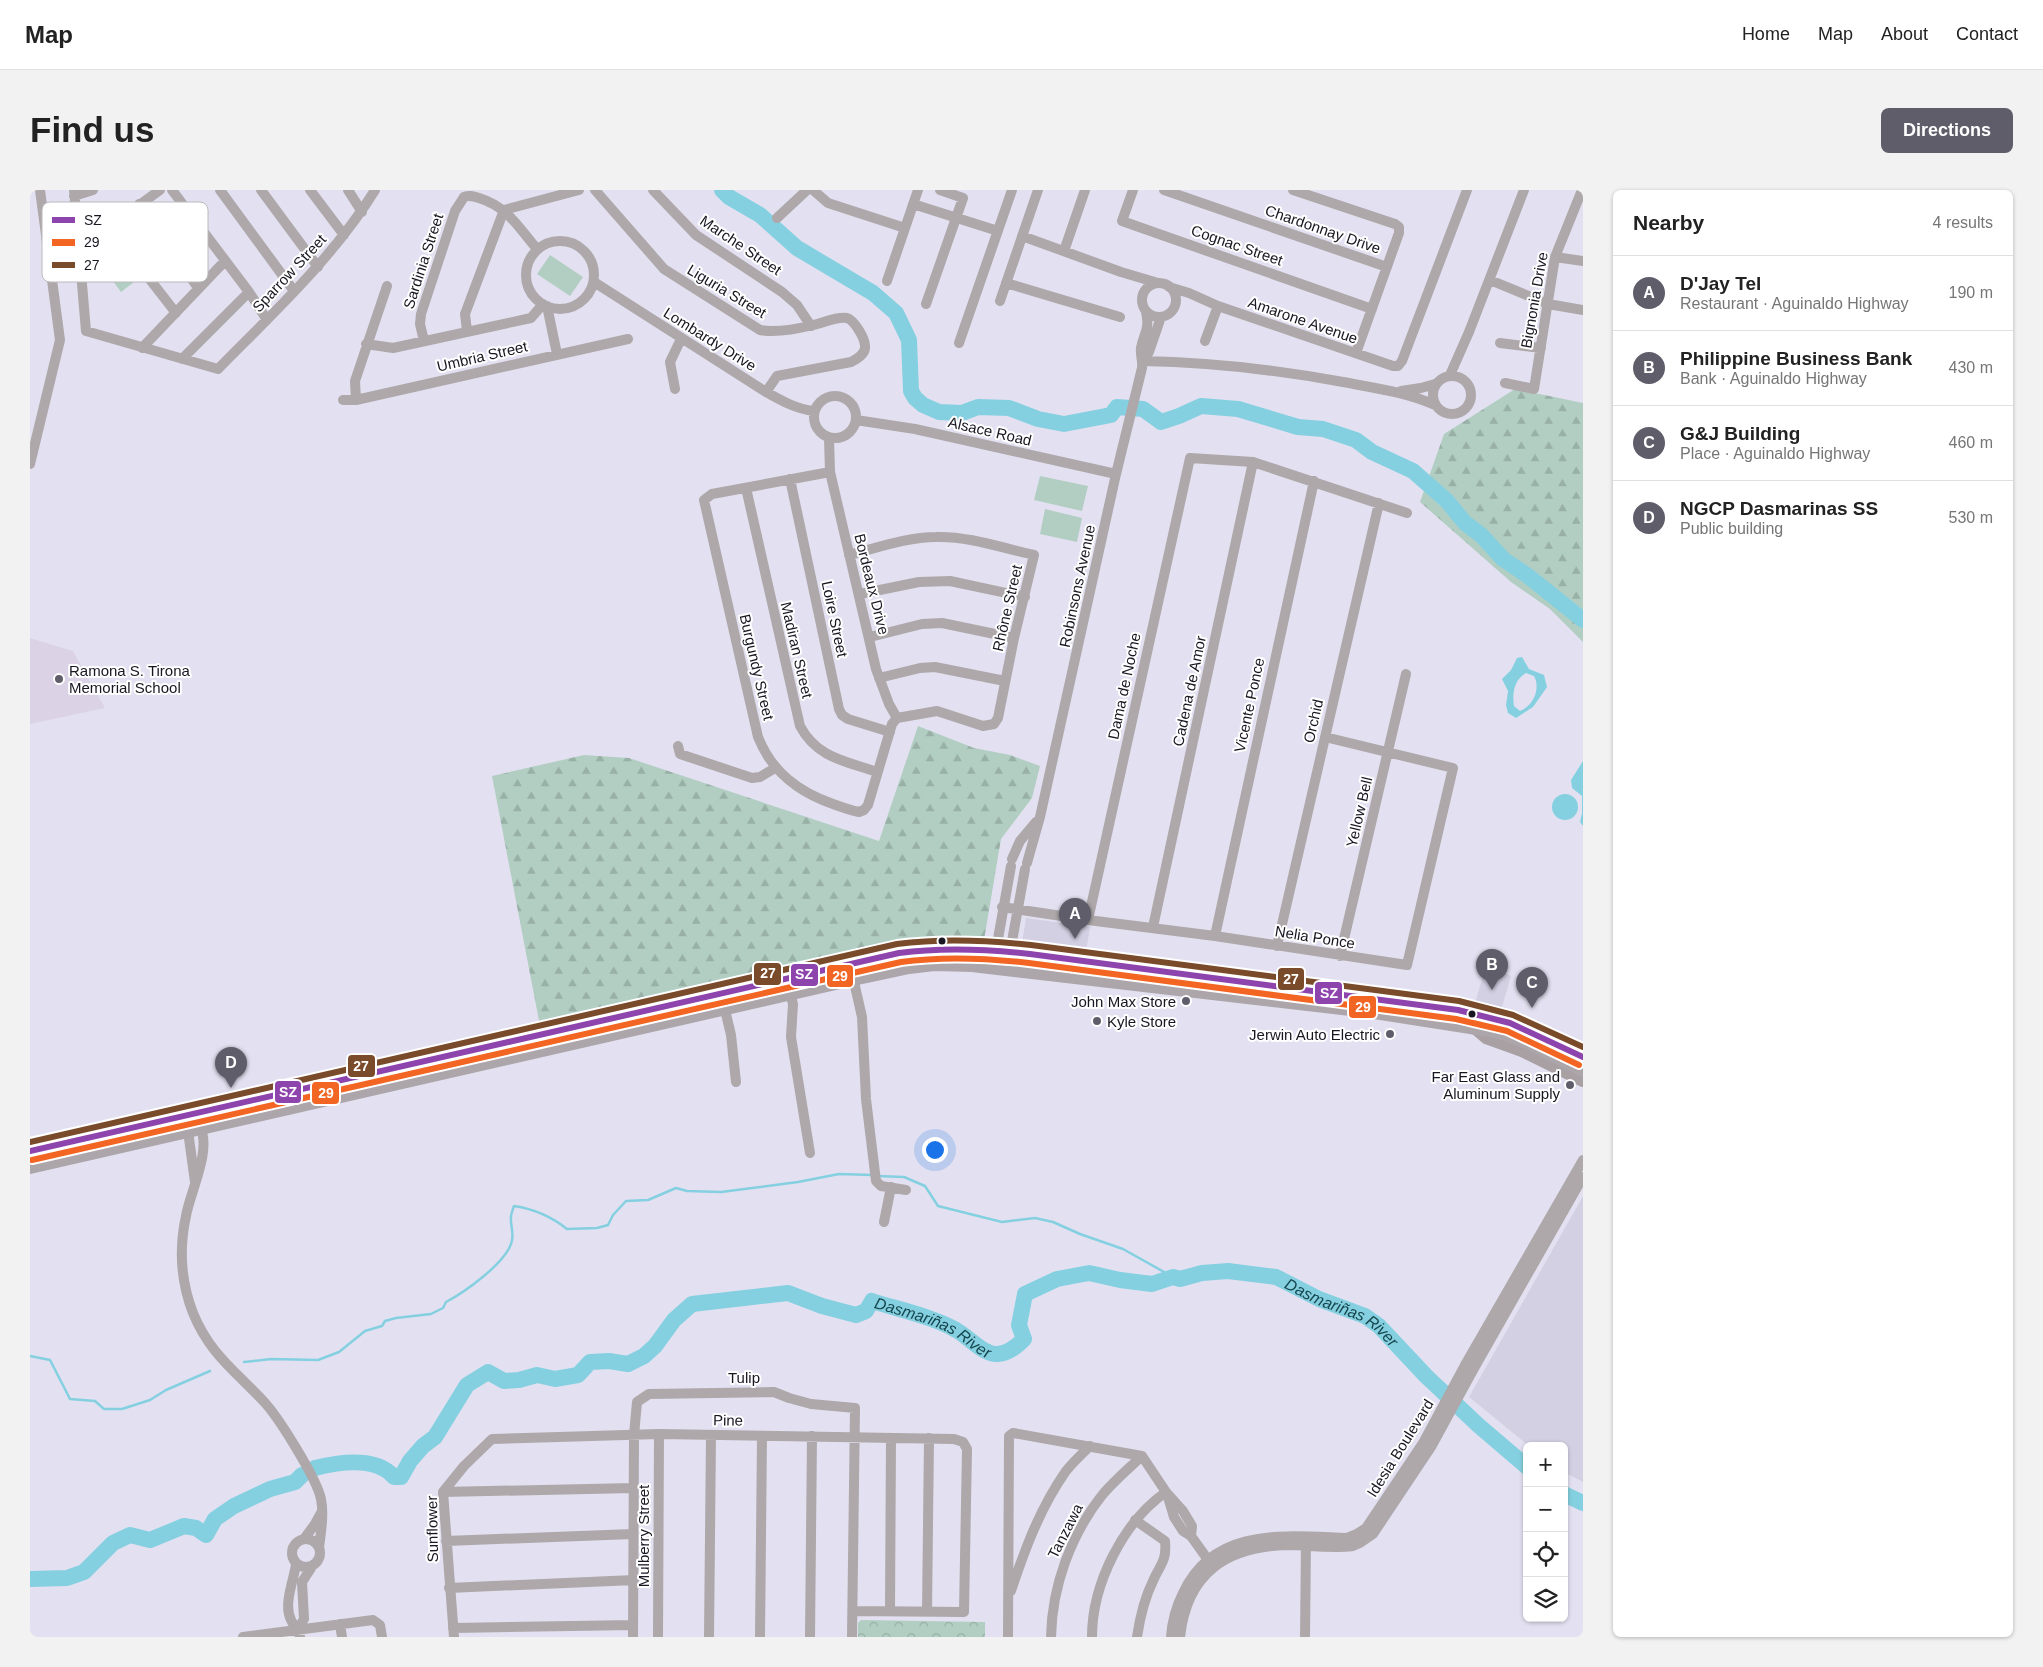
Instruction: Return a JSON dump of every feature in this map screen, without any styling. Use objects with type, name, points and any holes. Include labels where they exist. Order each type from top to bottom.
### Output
[{"type":"highway","points":[[30,1151],[850,964],[899,953],[924,950],[960,948],[995,950],[1469,1012],[1520,1027],[1583,1057]]},
{"type":"highway","points":[[30,1166],[909,967],[934,964],[993,967],[1471,1025],[1515,1037],[1583,1070]]},
{"type":"highway","points":[[607,1019],[611,1035]]},
{"type":"main road","points":[[1471,1025],[1486,1038],[1522,1051],[1583,1081]]},
{"type":"street","points":[[74,193],[93,190]]},
{"type":"street","points":[[143,202],[160,190]]},
{"type":"street","points":[[172,190],[181,202]]},
{"type":"street","points":[[220,190],[294,291]]},
{"type":"street","points":[[261,190],[318,267]]},
{"type":"street","points":[[310,190],[344,235]]},
{"type":"street","points":[[348,190],[362,212]]},
{"type":"street","name":"Sparrow Street","points":[[182,359],[218,369],[318,267],[362,212],[375,190]]},
{"type":"street","points":[[467,331],[465,314],[504,210],[579,190]]},
{"type":"street","name":"Liguria Street","points":[[595,190],[664,269],[752,326],[769,332],[811,326],[839,318],[850,319],[855,323],[866,346],[864,352],[851,362],[777,376],[766,392]]},
{"type":"street","name":"Marche Street","points":[[653,190],[696,235],[782,292],[797,305],[811,326]]},
{"type":"street","points":[[777,218],[807,190]]},
{"type":"street","points":[[813,190],[828,203],[905,228]]},
{"type":"street","points":[[887,281],[918,190]]},
{"type":"street","points":[[926,304],[963,198],[940,190]]},
{"type":"street","points":[[959,343],[1012,190]]},
{"type":"street","points":[[1000,301],[1038,190]]},
{"type":"street","points":[[1064,251],[1085,190]]},
{"type":"street","name":"Cognac Street","points":[[1133,190],[1122,221],[1372,309]]},
{"type":"street","name":"Chardonnay Drive","points":[[1164,190],[1387,267]]},
{"type":"street","points":[[1293,190],[1395,224],[1399,227],[1399,233],[1356,354]]},
{"type":"street","name":"Amarone Avenue","points":[[1176,302],[1189,298],[1198,299],[1356,354],[1398,366],[1402,361],[1467,190]]},
{"type":"street","points":[[1450,375],[1490,280],[1524,190]]},
{"type":"street","name":"Bignonia Drive","points":[[1505,383],[1534,389],[1556,257],[1578,215],[1582,190]]},
{"type":"street","name":"Sardinia Street","points":[[424,341],[420,318],[458,206],[464,197],[472,196],[487,200],[504,210],[537,249]]},
{"type":"street","points":[[913,204],[998,231]]},
{"type":"street","points":[[1022,236],[1121,272],[1169,286],[1173,291],[1176,302],[1171,312],[1161,317],[1150,315],[1146,312],[1141,302],[1142,296],[1148,287],[1158,283]]},
{"type":"street","points":[[208,240],[249,292],[266,320]]},
{"type":"street","points":[[564,240],[582,247],[593,263],[594,282],[586,297],[572,307],[564,309],[545,305],[532,293],[526,278],[528,262],[537,249],[554,241],[564,240]]},
{"type":"street","points":[[1556,257],[1583,261]]},
{"type":"street","points":[[208,278],[224,262]]},
{"type":"street","points":[[1121,272],[1138,286],[1142,296]]},
{"type":"street","points":[[1490,280],[1548,304],[1583,310]]},
{"type":"street","points":[[30,464],[60,340],[53,282]]},
{"type":"street","points":[[82,282],[86,332],[182,359],[249,292]]},
{"type":"street","points":[[152,282],[176,313]]},
{"type":"street","points":[[194,282],[198,288]]},
{"type":"street","points":[[142,348],[204,282]]},
{"type":"street","name":"Lombardy Drive","points":[[594,282],[766,392],[787,404],[814,412]]},
{"type":"street","points":[[1006,283],[1120,317]]},
{"type":"street","points":[[356,400],[355,381],[387,286]]},
{"type":"street","name":"Amarone Avenue","points":[[1169,286],[1189,293],[1198,299]]},
{"type":"street","points":[[366,344],[389,348],[531,318],[545,305]]},
{"type":"street","points":[[545,305],[557,354]]},
{"type":"street","points":[[1204,341],[1218,306]]},
{"type":"street","name":"Robinsons Avenue","points":[[1142,365],[1140,350],[1149,324],[1146,312]]},
{"type":"street","name":"Robinsons Avenue","points":[[1007,969],[1026,866],[1040,817],[1116,474],[1142,365],[1149,352],[1161,317]]},
{"type":"street","name":"Umbria Street","points":[[343,400],[356,400],[628,339]]},
{"type":"street","points":[[675,389],[670,362],[681,339]]},
{"type":"street","points":[[1500,343],[1541,348]]},
{"type":"street","points":[[1462,350],[1462,378]]},
{"type":"street","points":[[1142,365],[1248,366],[1395,391],[1435,405],[1444,413],[1451,414],[1457,414],[1468,406],[1470,400],[1470,388],[1462,378],[1450,375],[1435,384],[1421,388],[1395,391]]},
{"type":"street","points":[[1435,384],[1432,395],[1435,405]]},
{"type":"street","points":[[828,397],[842,397],[853,406],[856,420],[849,432],[833,438],[823,435],[815,425],[814,412],[817,405],[828,397]]},
{"type":"street","name":"Alsace Road","points":[[856,420],[915,429],[1116,474]]},
{"type":"street","name":"Bordeaux Drive","points":[[833,438],[830,453],[830,472],[879,678],[889,704],[897,718]]},
{"type":"street","name":"Dama de Noche","points":[[1088,920],[1190,458],[1253,462]]},
{"type":"street","points":[[1253,462],[1407,513]]},
{"type":"street","name":"Cadena de Amor","points":[[1153,927],[1253,462]]},
{"type":"street","name":"Burgundy Street","points":[[830,472],[708,496],[704,500],[758,737],[767,758],[794,785],[813,797],[859,812],[868,805],[890,732],[897,718]]},
{"type":"street","name":"Loire Street","points":[[790,479],[839,709],[842,715],[848,719],[890,732]]},
{"type":"street","name":"Vicente Ponce","points":[[1215,936],[1314,481]]},
{"type":"street","name":"Madiran Street","points":[[746,488],[800,726],[809,741],[823,753],[877,772]]},
{"type":"street","name":"Orchid","points":[[1277,946],[1379,503]]},
{"type":"street","name":"Rhône Street","points":[[849,555],[904,541],[936,537],[970,540],[1034,555],[1014,638],[998,718],[994,724],[983,726],[937,711],[897,718]]},
{"type":"street","points":[[860,594],[920,582],[950,581],[1025,597]]},
{"type":"street","points":[[870,638],[922,624],[942,623],[1014,638]]},
{"type":"street","points":[[879,678],[935,666],[1005,681]]},
{"type":"street","name":"Yellow Bell","points":[[1340,956],[1406,674]]},
{"type":"street","points":[[1325,737],[1388,752]]},
{"type":"street","points":[[678,746],[680,754],[748,777],[760,777],[775,768]]},
{"type":"street","name":"Nelia Ponce","points":[[1002,907],[1215,936],[1407,966],[1453,768],[1388,752]]},
{"type":"street","name":"Robinsons Avenue","points":[[993,967],[1011,863],[1020,841],[1040,817]]},
{"type":"street","points":[[850,964],[862,1017],[866,1099],[876,1176],[881,1186],[906,1190]]},
{"type":"street","points":[[786,979],[793,1004],[792,1037],[810,1153]]},
{"type":"street","points":[[721,994],[731,1035],[736,1082]]},
{"type":"street","points":[[191,1115],[194,1129],[202,1138],[201,1164],[186,1215],[182,1258],[188,1298],[193,1313],[208,1342],[221,1360],[267,1404],[316,1484],[320,1496],[322,1510],[319,1557],[302,1582],[304,1619],[299,1633]]},
{"type":"street","name":"Idesia Boulevard","points":[[1171,1637],[1174,1613],[1186,1586],[1194,1574],[1210,1563],[1246,1551],[1306,1541],[1353,1546],[1373,1534],[1438,1426],[1583,1160]]},
{"type":"street","name":"Idesia Boulevard","points":[[1469,1367],[1583,1177]]},
{"type":"street","points":[[884,1222],[891,1187]]},
{"type":"street","name":"Tulip","points":[[634,1435],[637,1402],[649,1394],[745,1391],[774,1392],[811,1404],[855,1408],[854,1437]]},
{"type":"street","points":[[1008,1637],[1009,1436],[1018,1433],[1142,1456],[1166,1492],[1183,1511],[1192,1526],[1191,1536],[1210,1563]]},
{"type":"street","name":"Pine","points":[[492,1439],[659,1434],[929,1438],[954,1439],[963,1442],[967,1449],[964,1612],[927,1612]]},
{"type":"street","name":"Mulberry Street","points":[[658,1637],[659,1434]]},
{"type":"street","points":[[633,1637],[634,1435]]},
{"type":"street","points":[[709,1637],[711,1435]]},
{"type":"street","points":[[760,1637],[762,1436]]},
{"type":"street","points":[[810,1637],[812,1436]]},
{"type":"street","points":[[852,1637],[854,1437]]},
{"type":"street","points":[[890,1611],[891,1438]]},
{"type":"street","points":[[852,1611],[927,1612],[929,1438]]},
{"type":"street","name":"Sunflower","points":[[453,1633],[443,1492],[464,1466],[492,1439]]},
{"type":"street","points":[[1008,1602],[1031,1533],[1046,1502],[1067,1470],[1090,1446]]},
{"type":"street","name":"Tanzawa","points":[[1050,1637],[1059,1579],[1070,1549],[1084,1520],[1104,1493],[1142,1456]]},
{"type":"street","points":[[443,1492],[634,1488]]},
{"type":"street","points":[[1092,1637],[1096,1605],[1108,1569],[1120,1542],[1135,1520],[1152,1502],[1166,1492]]},
{"type":"street","points":[[314,1565],[305,1567],[296,1564],[293,1560],[292,1551],[296,1543],[304,1539],[315,1524],[322,1510]]},
{"type":"street","points":[[1135,1520],[1165,1541],[1166,1554],[1163,1564],[1153,1579],[1141,1612],[1137,1637]]},
{"type":"street","points":[[446,1541],[633,1534]]},
{"type":"street","points":[[304,1539],[313,1541],[319,1548]]},
{"type":"street","points":[[1305,1637],[1306,1541]]},
{"type":"street","name":"Idesia Boulevard","points":[[1180,1637],[1182,1618],[1194,1590],[1210,1563]]},
{"type":"street","points":[[296,1564],[289,1612],[291,1620],[299,1633]]},
{"type":"street","points":[[449,1588],[634,1580]]},
{"type":"street","points":[[243,1637],[299,1633],[340,1624],[373,1620],[380,1625],[382,1637]]},
{"type":"street","points":[[340,1624],[342,1637]]},
{"type":"street","points":[[453,1633],[633,1625]]},
{"type":"shaded area","name":"Ramona S. Tirona Memorial School","points":[[30,638],[73,651],[105,708],[30,724]]},
{"type":"shaded area","points":[[1026,918],[1090,927],[1086,952],[1022,943]]},
{"type":"shaded area","points":[[1487,963],[1511,976],[1500,1014],[1474,1006]]},
{"type":"shaded area","points":[[1583,1196],[1583,1482],[1568,1474],[1568,1442],[1524,1442],[1469,1397]]},
{"type":"green space","points":[[550,255],[583,277],[570,296],[537,274]]},
{"type":"green space","points":[[114,282],[134,282],[121,292]]},
{"type":"green space","points":[[1515,389],[1583,403],[1583,642],[1550,609],[1511,582],[1420,502],[1444,434]]},
{"type":"green space","points":[[1040,476],[1088,486],[1082,511],[1034,500]]},
{"type":"green space","points":[[1045,509],[1082,518],[1077,542],[1040,534]]},
{"type":"green space","points":[[918,726],[974,748],[1010,755],[1040,766],[1032,798],[1001,839],[984,940],[942,939],[906,944],[540,1026],[492,776],[584,755],[629,758],[879,841]]},
{"type":"green space","points":[[861,1620],[985,1622],[985,1637],[858,1637],[858,1623]]},
{"type":"water","points":[[1522,657],[1529,669],[1544,675],[1547,687],[1533,707],[1516,718],[1508,713],[1506,705],[1508,691],[1502,679],[1511,670],[1517,658]],"holes":[[[1526,673],[1534,676],[1537,686],[1534,697],[1529,705],[1520,711],[1514,706],[1513,696],[1516,683]]]},
{"type":"water","points":[[1583,761],[1583,826],[1580,822],[1582,796],[1572,788],[1571,780]]},
{"type":"water","points":[[1565,794],[1574,798],[1578,807],[1574,816],[1565,820],[1556,816],[1552,807],[1556,798]]},
{"type":"waterway","points":[[722,190],[729,197],[760,215],[797,248],[873,293],[896,313],[909,340],[911,391],[915,398],[923,405],[939,412],[962,413],[978,407],[1009,408],[1038,419],[1064,424],[1111,415],[1117,407],[1143,409],[1161,422],[1201,406],[1238,409],[1298,427],[1323,429],[1356,440],[1372,452],[1413,471],[1447,501],[1465,523],[1481,535],[1503,559],[1528,576],[1583,620]]},
{"type":"waterway","points":[[244,1362],[271,1359],[318,1360],[339,1352],[365,1331],[382,1326],[385,1321],[431,1314],[443,1308],[446,1302],[483,1277],[507,1252],[512,1240],[511,1217],[514,1206],[542,1214],[567,1229],[597,1228],[608,1225],[613,1215],[626,1201],[648,1200],[676,1188],[687,1191],[721,1192],[798,1182],[839,1174],[872,1175]]},
{"type":"waterway","points":[[877,1176],[904,1177],[925,1186],[938,1206],[1002,1222],[1035,1218],[1053,1222],[1123,1249],[1173,1277]]},
{"type":"waterway","name":"Dasmariñas River","points":[[315,1468],[335,1464],[367,1463],[386,1470],[394,1477],[401,1477],[410,1461],[423,1446],[435,1437],[467,1385],[488,1372],[504,1381],[519,1380],[537,1375],[555,1379],[578,1375],[590,1362],[609,1361],[628,1364],[644,1356],[655,1346],[674,1320],[692,1304],[788,1293],[822,1306],[856,1315],[866,1311],[872,1301],[947,1325],[987,1352],[998,1354],[1016,1347],[1024,1339],[1019,1325],[1025,1294],[1057,1279],[1089,1273],[1120,1280],[1152,1284],[1173,1277],[1180,1279],[1202,1273],[1228,1271],[1276,1277],[1319,1299],[1365,1316],[1379,1326],[1426,1376],[1478,1425],[1523,1464]]},
{"type":"waterway","points":[[30,1356],[50,1360],[70,1399],[95,1401],[104,1409],[122,1409],[150,1400],[166,1390],[210,1371]]},
{"type":"waterway","name":"Dasmariñas River","points":[[30,1579],[67,1578],[84,1572],[113,1543],[130,1535],[150,1540],[184,1526],[196,1528],[206,1535],[215,1519],[234,1506],[270,1489],[295,1482],[302,1475]]},
{"type":"waterway","name":"Dasmariñas River","points":[[1568,1496],[1583,1503]]},
{"type":"transit line","name":"27","points":[[30,1142],[897,944],[947,940],[1031,945],[1459,1001],[1513,1015],[1583,1047]]},
{"type":"transit line","name":"SZ","points":[[30,1151],[899,953],[948,949],[1030,954],[1458,1010],[1510,1023],[1583,1057]]},
{"type":"transit line","name":"29","points":[[32,1160],[901,962],[949,958],[1029,963],[1456,1019],[1507,1031],[1579,1065]]},
{"type":"place","name":"Ramona S. Tirona Memorial School","points":[[59,679]]},
{"type":"place","name":"D'Jay Tel","points":[[1075,939]]},
{"type":"place","name":"Philippine Business Bank","points":[[1492,990]]},
{"type":"place","name":"John Max Store","points":[[1186,1001]]},
{"type":"place","name":"G&J Building","points":[[1532,1008]]},
{"type":"place","name":"Kyle Store","points":[[1097,1021]]},
{"type":"place","name":"Jerwin Auto Electric","points":[[1390,1034]]},
{"type":"place","name":"Far East Glass and Aluminum Supply","points":[[1570,1085]]},
{"type":"place","name":"NGCP Dasmarinas SS","points":[[231,1088]]}]
